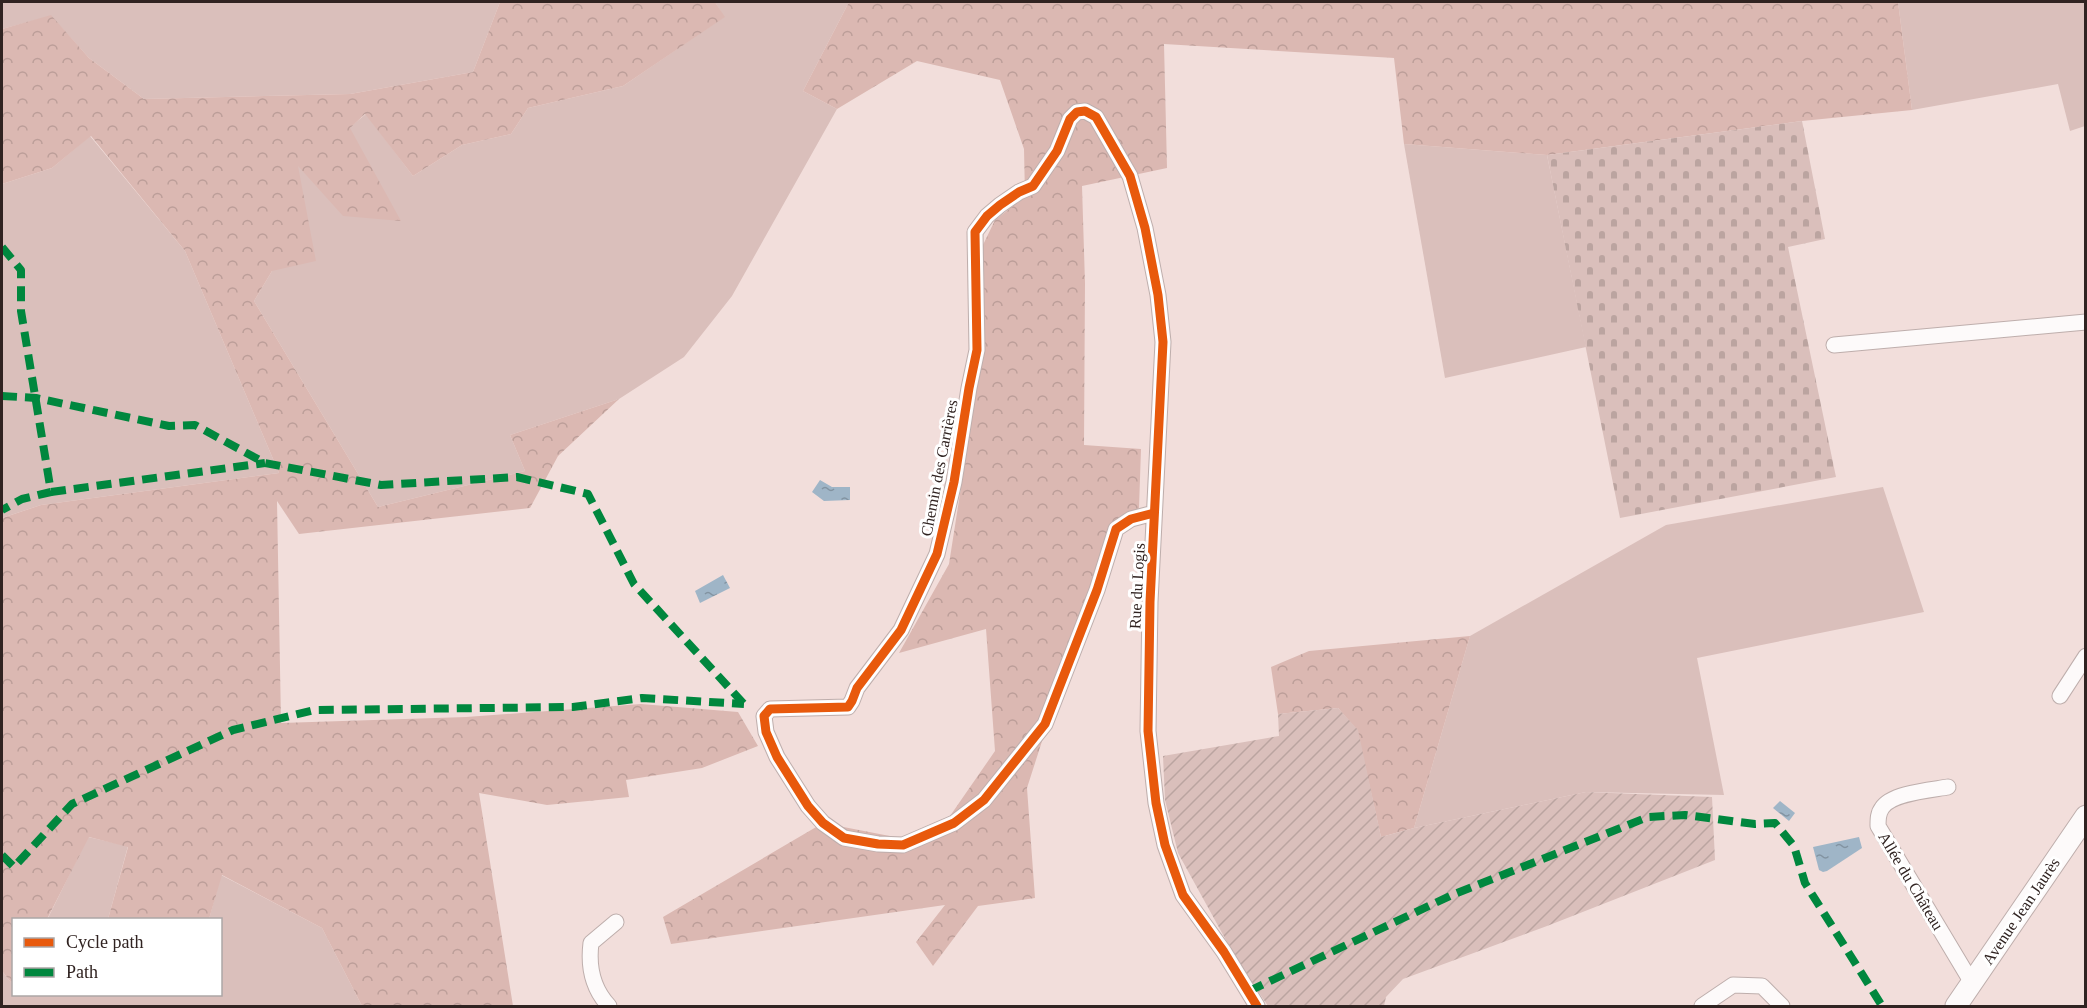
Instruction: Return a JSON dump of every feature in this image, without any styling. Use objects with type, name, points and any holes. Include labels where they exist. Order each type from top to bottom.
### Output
[{"type":"main road","name":"Avenue Jean Jaurès","points":[[1956,1006],[2085,816]]},
{"type":"street","name":"Chemin des Carrières","points":[[1096,117],[1085,111],[1077,112],[1070,119],[1057,151],[1033,186],[1019,192],[987,216],[975,232],[977,350],[954,482],[937,554],[901,630],[857,688],[848,707],[770,709],[764,716],[766,732],[777,757],[808,806],[823,823],[844,838],[878,844],[903,845],[954,823],[984,800],[1045,724],[1097,590],[1116,529],[1131,519],[1154,513]]},
{"type":"street","name":"Rue du Logis","points":[[1096,117],[1130,176],[1136,194],[1154,267],[1163,342],[1154,513],[1148,730],[1156,803],[1165,845],[1183,894],[1218,943],[1257,1006]]},
{"type":"street","points":[[1834,345],[2085,322]]},
{"type":"street","points":[[2060,696],[2085,656]]},
{"type":"street","name":"Allée du Château","points":[[1948,787],[1896,797],[1883,805],[1878,814],[1878,826],[1972,983]]},
{"type":"street","points":[[609,1006],[602,999],[594,983],[589,962],[591,943],[616,922]]},
{"type":"street","points":[[1702,1006],[1733,986],[1762,986],[1782,1006]]},
{"type":"green space","points":[[2,2],[500,2],[473,72],[350,94],[144,99],[89,58],[51,16],[2,29]]},
{"type":"green space","points":[[500,2],[715,2],[725,17],[623,86],[528,108],[511,134],[462,145],[413,176],[365,114],[350,128],[401,221],[343,216],[298,166],[316,261],[272,271],[254,301],[378,507],[525,471],[510,435],[619,399],[558,456],[530,508],[299,534],[277,501],[281,723],[466,717],[641,704],[738,712],[758,746],[702,768],[626,780],[629,797],[547,805],[479,793],[513,1006],[362,1006],[322,928],[222,875],[209,918],[108,918],[128,847],[89,837],[48,918],[12,918],[12,984],[2,971],[2,518],[41,505],[279,473],[185,251],[91,136],[52,168],[2,184],[2,29],[51,15],[89,58],[144,99],[350,94],[473,72]]},
{"type":"green space","points":[[715,2],[849,2],[803,91],[837,109],[732,296],[684,357],[619,399],[510,435],[525,471],[378,507],[254,301],[272,271],[297,165],[366,114],[413,176],[462,145],[511,134],[528,108],[623,86],[724,17]]},
{"type":"green space","points":[[849,2],[1898,2],[1912,110],[1802,121],[1547,155],[1404,144],[1394,58],[1164,44],[1167,168],[1082,186],[1085,283],[1084,445],[1141,449],[1139,508],[1111,526],[1027,788],[1035,898],[978,906],[933,966],[916,942],[945,905],[671,944],[663,917],[823,823],[900,838],[950,816],[995,751],[986,629],[899,653],[949,564],[983,347],[982,247],[995,220],[1025,197],[1024,149],[1000,80],[917,61],[837,109],[803,91]]},
{"type":"green space","points":[[1898,2],[2085,2],[2085,126],[2070,131],[2058,84],[1912,110]]},
{"type":"green space","points":[[1802,121],[1825,239],[1788,247],[1836,477],[1620,518],[1547,155]]},
{"type":"green space","points":[[90,136],[185,251],[279,473],[41,505],[2,518],[2,184],[52,168]]},
{"type":"green space","points":[[1404,144],[1547,155],[1586,347],[1445,378]]},
{"type":"green space","points":[[1883,487],[1924,612],[1697,658],[1724,795],[1586,792],[1414,828],[1470,636],[1666,525]]},
{"type":"green space","points":[[1470,636],[1414,828],[1381,837],[1357,730],[1338,708],[1278,714],[1271,667],[1309,651]]},
{"type":"green space","points":[[1338,708],[1358,730],[1381,837],[1586,792],[1712,797],[1715,860],[1403,979],[1386,997],[1384,1006],[1268,1006],[1238,962],[1178,853],[1165,800],[1163,756],[1279,736],[1278,714]]},
{"type":"green space","points":[[88,837],[128,846],[108,918],[48,918]]},
{"type":"green space","points":[[221,875],[322,928],[362,1006],[2,1006],[2,971],[12,984],[12,996],[222,996],[222,918],[209,918]]},
{"type":"water","points":[[820,480],[832,487],[850,487],[850,500],[824,501],[812,492]]},
{"type":"water","points":[[723,575],[730,588],[700,603],[695,591]]},
{"type":"water","points":[[1780,801],[1795,813],[1789,821],[1773,808]]},
{"type":"water","points":[[1859,837],[1862,848],[1827,871],[1819,870],[1813,847]]},
{"type":"marked path","points":[[2,247],[21,270],[21,311],[51,492],[22,499],[2,510]]},
{"type":"marked path","points":[[2,396],[36,398],[169,426],[195,425],[265,463],[381,485],[517,477],[588,494],[634,584],[744,704]]},
{"type":"marked path","points":[[51,492],[265,463]]},
{"type":"marked path","points":[[2,855],[14,867],[72,804],[233,730],[314,710],[573,707],[642,698],[744,704]]},
{"type":"marked path","points":[[1249,991],[1452,895],[1648,817],[1685,815],[1755,824],[1775,823],[1794,846],[1805,883],[1882,1006]]},
{"type":"cycle path","points":[[1154,513],[1131,519],[1116,529],[1097,590],[1045,724],[984,800],[954,823],[903,845],[878,844],[844,838],[823,823],[808,806],[777,757],[766,732],[764,716],[770,709],[848,707],[857,688],[901,630],[937,554],[954,482],[977,350],[975,232],[987,216],[1000,205],[1033,186],[1057,151],[1070,119],[1077,112],[1085,111],[1096,117],[1130,176],[1145,228],[1158,295],[1163,342],[1150,602],[1148,731],[1156,803],[1165,845],[1183,895],[1224,952],[1257,1006]]}]
